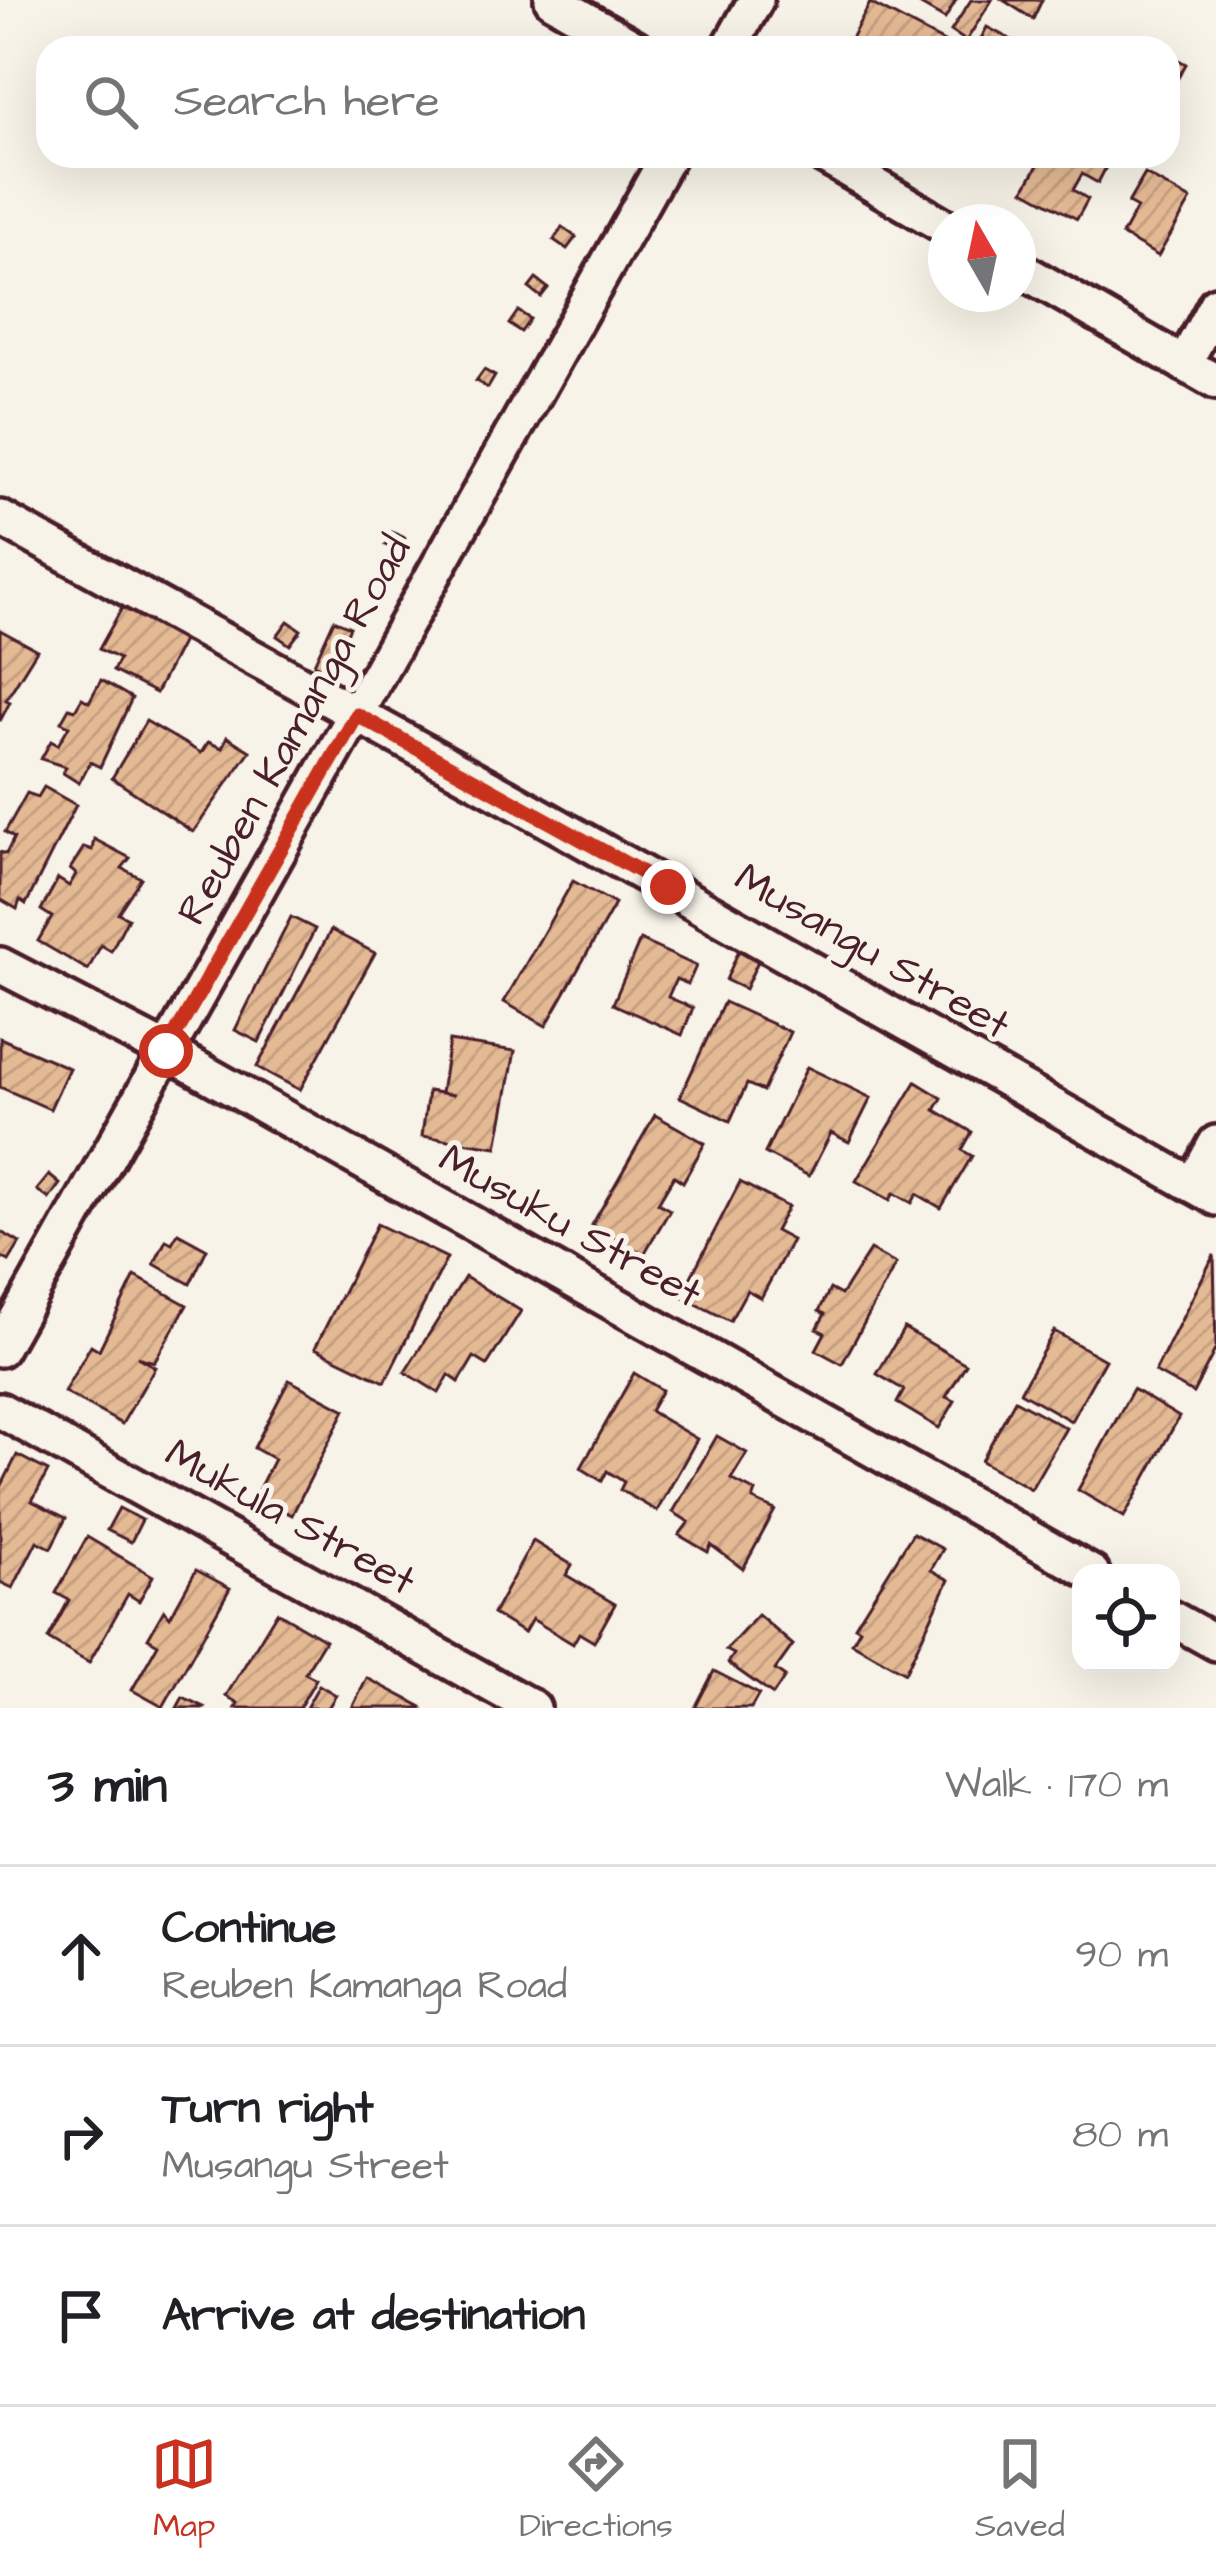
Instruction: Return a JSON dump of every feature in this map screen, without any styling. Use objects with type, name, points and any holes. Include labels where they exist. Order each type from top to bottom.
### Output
[{"type":"street","points":[[552,0],[615,36]]},
{"type":"street","points":[[736,36],[756,0]]},
{"type":"street","name":"Reuben Kamanga Road","points":[[0,1349],[661,168]]},
{"type":"street","points":[[845,168],[928,216]]},
{"type":"street","points":[[1036,278],[1216,382]]},
{"type":"street","points":[[1184,364],[1216,304]]},
{"type":"street","name":"Musangu Street","points":[[0,518],[1204,1192]]},
{"type":"street","name":"Musuku Street","points":[[0,965],[166,1051],[1076,1564]]},
{"type":"street","points":[[1204,1192],[1216,1143]]},
{"type":"street","name":"Mukula Street","points":[[0,1410],[533,1708]]},
{"type":"street","points":[[1180,1623],[1216,1643]]},
{"type":"building","points":[[912,0],[956,0],[945,19]]},
{"type":"building","points":[[971,0],[992,0],[969,36],[951,31]]},
{"type":"building","points":[[1003,0],[1042,0],[1033,19]]},
{"type":"building","points":[[870,3],[933,36],[852,36]]},
{"type":"building","points":[[987,27],[1004,36],[982,36]]},
{"type":"building","points":[[1036,168],[1106,168],[1098,183],[1082,174],[1073,190],[1088,199],[1077,219],[1024,190]]},
{"type":"building","points":[[1145,174],[1191,200],[1158,256],[1122,235],[1137,208],[1128,203]]},
{"type":"building","points":[[562,227],[576,237],[567,249],[554,240]]},
{"type":"building","points":[[536,279],[548,288],[541,297],[529,288]]},
{"type":"building","points":[[518,311],[530,319],[521,332],[509,324]]},
{"type":"building","points":[[484,370],[495,376],[488,388],[476,381]]},
{"type":"building","points":[[392,532],[405,538],[398,551],[385,545]]},
{"type":"building","points":[[123,606],[185,637],[156,693],[113,671],[119,659],[99,649]]},
{"type":"building","points":[[334,620],[350,627],[329,672],[314,664]]},
{"type":"building","points":[[288,621],[301,630],[290,645],[277,636]]},
{"type":"building","points":[[0,630],[37,650],[6,700],[10,702],[0,721]]},
{"type":"building","points":[[101,680],[132,698],[100,767],[90,762],[79,783],[63,773],[66,767],[41,759],[51,741],[58,745],[69,726],[61,722],[69,708],[75,710],[82,698],[89,702]]},
{"type":"building","points":[[146,721],[201,753],[208,742],[222,748],[227,737],[250,751],[193,832],[112,778]]},
{"type":"building","points":[[44,787],[76,805],[26,904],[20,900],[17,909],[0,899],[0,852],[6,854],[14,838],[5,832],[27,793],[38,797]]},
{"type":"building","points":[[94,839],[130,858],[122,868],[141,878],[118,913],[128,918],[111,951],[101,945],[88,970],[38,941],[52,917],[41,910],[58,879],[69,886],[76,874],[70,869],[84,847],[92,850]]},
{"type":"building","points":[[573,881],[615,904],[546,1026],[504,1002]]},
{"type":"building","points":[[291,917],[315,929],[259,1042],[235,1030]]},
{"type":"building","points":[[331,930],[375,953],[300,1090],[257,1067]]},
{"type":"building","points":[[640,940],[696,966],[688,984],[676,979],[668,997],[693,1008],[682,1035],[613,1004]]},
{"type":"building","points":[[739,950],[759,959],[745,989],[726,980]]},
{"type":"building","points":[[724,1002],[790,1032],[763,1091],[747,1084],[730,1121],[680,1097]]},
{"type":"building","points":[[0,1038],[69,1068],[50,1109],[0,1087]]},
{"type":"building","points":[[449,1041],[515,1051],[497,1147],[422,1136],[428,1091],[441,1093]]},
{"type":"building","points":[[807,1067],[871,1098],[849,1142],[831,1133],[809,1176],[765,1153]]},
{"type":"building","points":[[916,1082],[942,1098],[935,1110],[972,1132],[962,1150],[972,1156],[941,1208],[917,1194],[912,1203],[894,1193],[890,1200],[856,1181]]},
{"type":"building","points":[[655,1115],[705,1143],[683,1182],[674,1176],[658,1203],[670,1210],[644,1254],[592,1225]]},
{"type":"building","points":[[49,1175],[60,1184],[49,1199],[37,1190]]},
{"type":"building","points":[[740,1182],[788,1207],[775,1231],[792,1240],[761,1298],[747,1290],[730,1321],[681,1296]]},
{"type":"building","points":[[377,1224],[447,1258],[385,1382],[315,1348]]},
{"type":"building","points":[[0,1231],[20,1243],[9,1261],[0,1256]]},
{"type":"building","points":[[178,1233],[207,1249],[190,1284],[154,1264],[166,1240],[172,1243]]},
{"type":"building","points":[[870,1250],[896,1264],[842,1364],[816,1350],[825,1333],[817,1329],[825,1314],[819,1311],[830,1289],[841,1295]]},
{"type":"building","points":[[1214,1255],[1216,1348],[1193,1393],[1155,1372]]},
{"type":"building","points":[[135,1276],[187,1305],[154,1362],[137,1357],[155,1367],[122,1424],[64,1392],[91,1345],[99,1350]]},
{"type":"building","points":[[465,1277],[521,1311],[487,1365],[474,1357],[459,1382],[449,1375],[439,1393],[405,1372]]},
{"type":"building","points":[[904,1328],[966,1364],[946,1397],[955,1401],[939,1428],[897,1403],[904,1390],[877,1374]]},
{"type":"building","points":[[1054,1331],[1105,1360],[1071,1421],[1020,1392]]},
{"type":"building","points":[[634,1373],[662,1390],[650,1411],[697,1439],[657,1511],[620,1490],[624,1482],[607,1471],[602,1481],[581,1468]]},
{"type":"building","points":[[289,1380],[345,1410],[292,1515],[255,1496],[274,1459],[254,1448]]},
{"type":"building","points":[[1133,1389],[1179,1417],[1124,1517],[1078,1490]]},
{"type":"building","points":[[1015,1400],[1066,1428],[1031,1489],[981,1461]]},
{"type":"building","points":[[717,1436],[747,1453],[731,1479],[756,1492],[753,1500],[775,1510],[743,1569],[711,1545],[708,1552],[679,1535],[689,1522],[673,1512]]},
{"type":"building","points":[[17,1455],[48,1471],[32,1501],[66,1518],[51,1548],[37,1541],[13,1588],[0,1582],[0,1489]]},
{"type":"building","points":[[119,1508],[142,1520],[131,1542],[107,1530]]},
{"type":"building","points":[[913,1533],[943,1549],[931,1570],[949,1580],[905,1673],[852,1643],[860,1629],[855,1626]]},
{"type":"building","points":[[87,1537],[153,1576],[139,1601],[128,1594],[89,1663],[48,1639],[69,1600],[56,1593]]},
{"type":"building","points":[[533,1541],[572,1565],[566,1575],[615,1604],[594,1642],[579,1633],[573,1644],[532,1619],[524,1633],[493,1614]]},
{"type":"building","points":[[196,1570],[230,1588],[163,1707],[132,1690],[158,1644],[148,1638],[164,1610],[170,1617]]},
{"type":"building","points":[[277,1612],[325,1640],[305,1673],[316,1679],[299,1708],[235,1708],[238,1703],[226,1696]]},
{"type":"building","points":[[758,1615],[793,1645],[775,1670],[785,1677],[773,1695],[728,1663],[734,1654],[726,1650]]},
{"type":"building","points":[[714,1671],[759,1694],[751,1708],[695,1708]]},
{"type":"building","points":[[367,1678],[422,1707],[422,1708],[352,1708]]},
{"type":"building","points":[[319,1685],[336,1695],[328,1708],[306,1708]]},
{"type":"building","points":[[183,1697],[206,1708],[177,1708]]},
{"type":"route","points":[[166,1051],[357,715],[668,887]]}]
